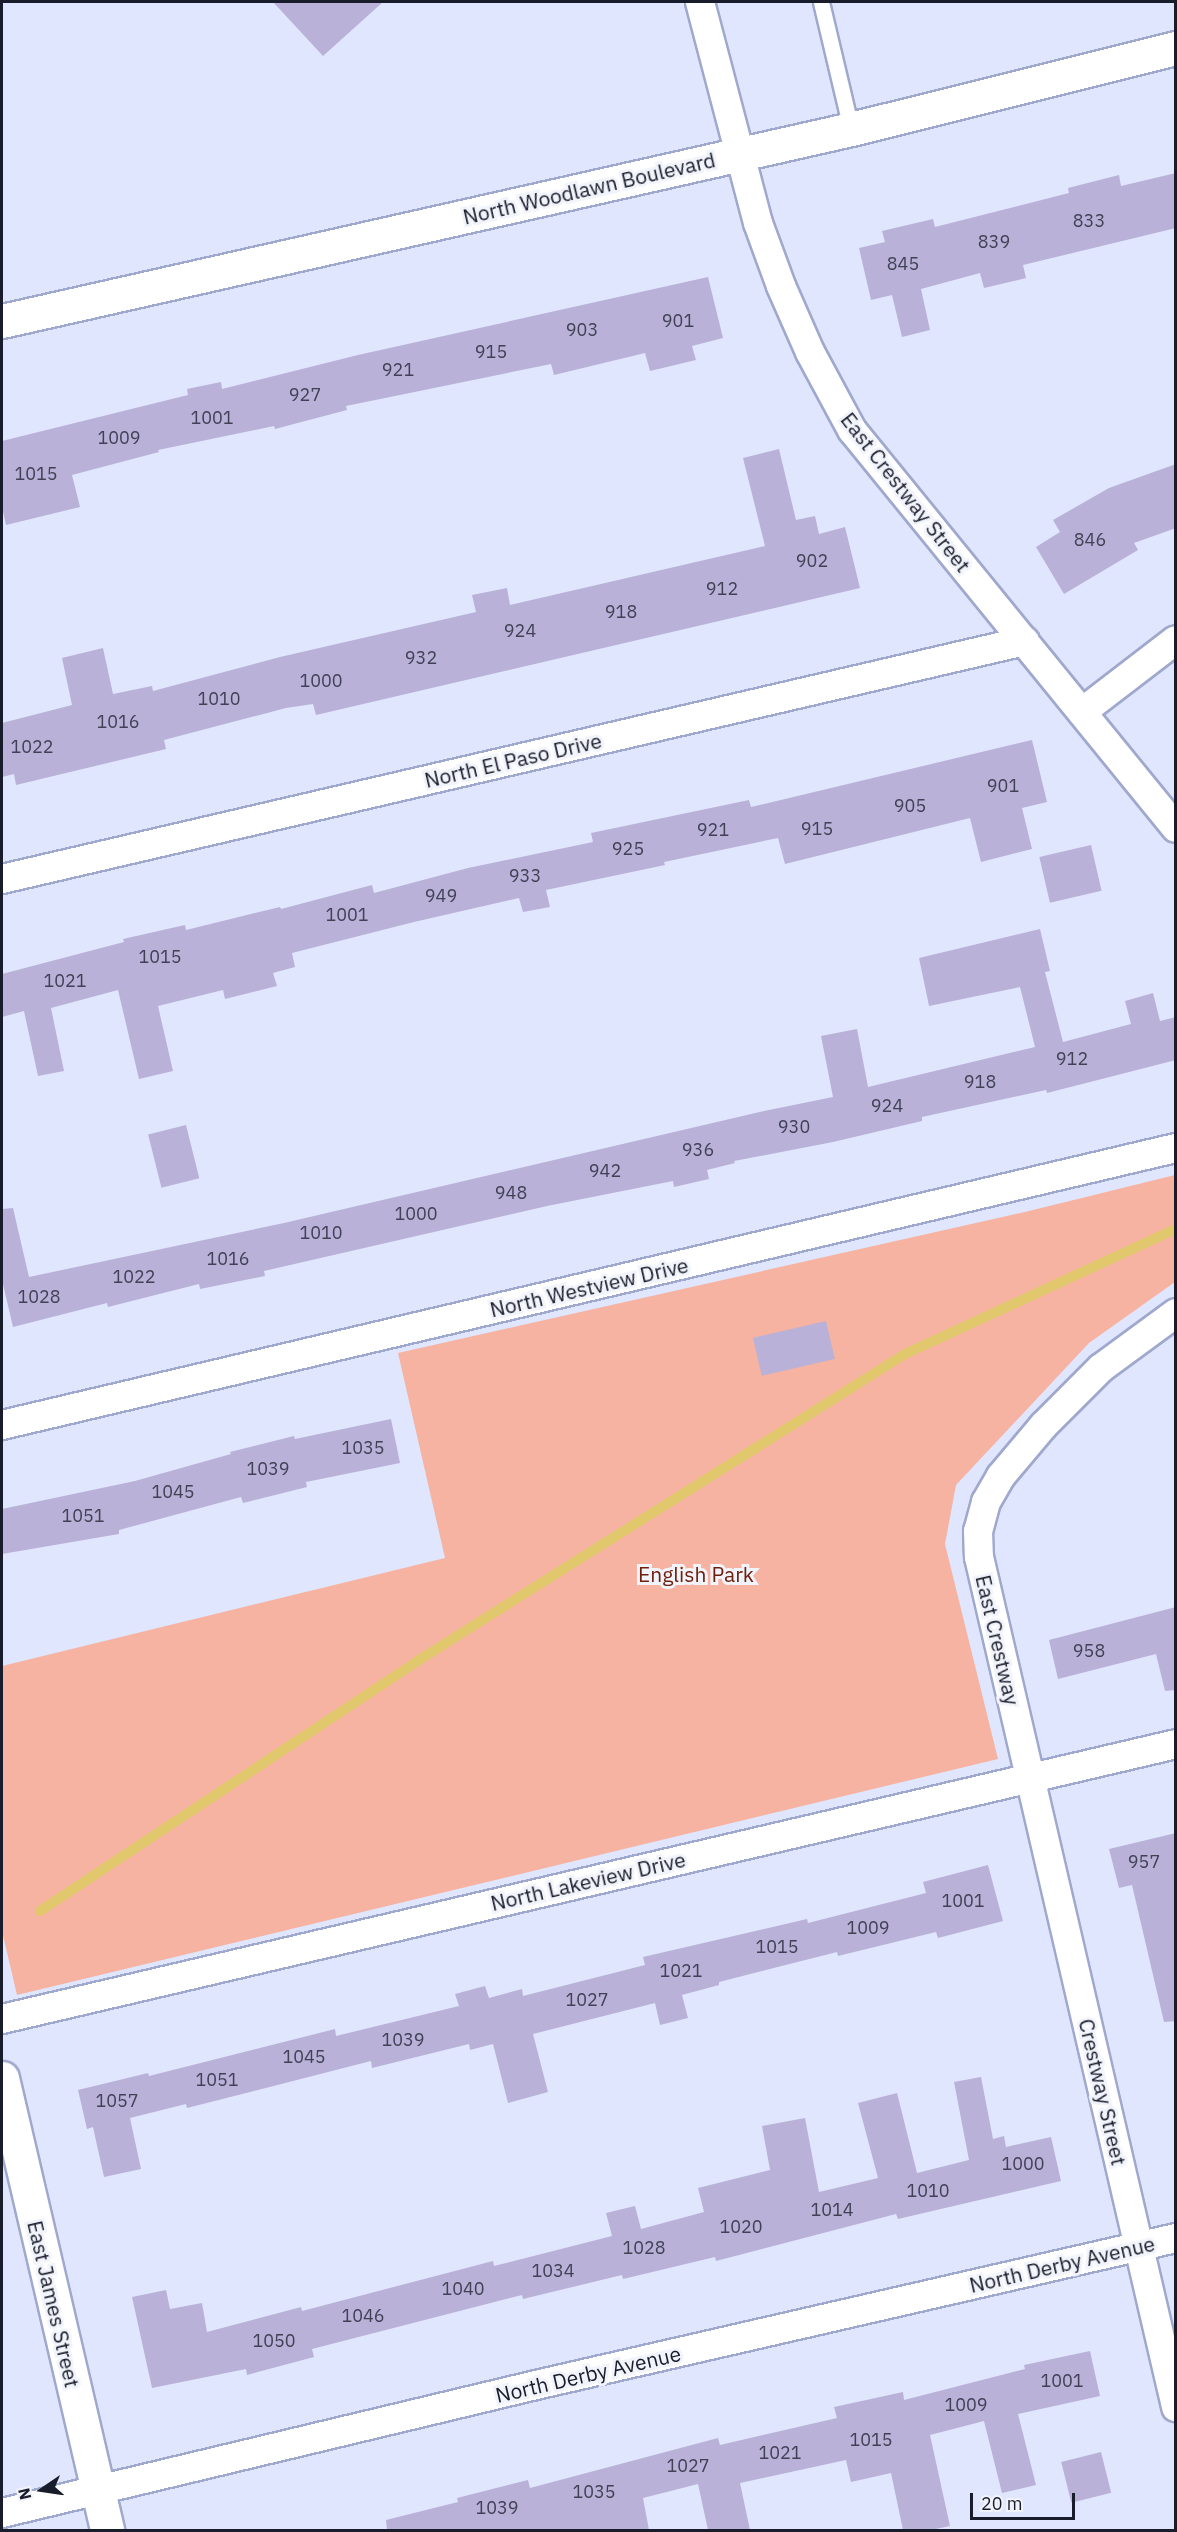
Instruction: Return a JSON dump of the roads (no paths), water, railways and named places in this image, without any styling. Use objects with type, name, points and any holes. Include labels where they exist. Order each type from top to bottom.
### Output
[{"type":"street","name":"East Crestway Street","points":[[700,2],[758,223],[781,286],[810,352],[852,430],[1176,828]]},
{"type":"street","name":"North Woodlawn Boulevard","points":[[2,321],[851,129],[1176,48]]},
{"type":"street","points":[[1082,712],[1176,640]]},
{"type":"street","name":"North El Paso Drive","points":[[2,879],[1025,641]]},
{"type":"street","name":"North Westview Drive","points":[[2,1425],[1176,1148]]},
{"type":"street","name":"East Crestway","points":[[1030,1778],[979,1557],[978,1531],[986,1502],[1001,1476],[1101,1368],[1176,1312]]},
{"type":"street","name":"North Lakeview Drive","points":[[2,2019],[1176,1744]]},
{"type":"street","name":"Crestway Street","points":[[1030,1778],[1176,2407]]},
{"type":"street","name":"East James Street","points":[[2,2078],[107,2530]]},
{"type":"street","name":"North Derby Avenue","points":[[2,2512],[536,2385],[1176,2238]]},
{"type":"lane","points":[[821,2],[851,129]]},
{"type":"waterway","points":[[40,1911],[419,1660],[905,1354],[1176,1229]]},
{"type":"park label","name":"English Park","points":[[696,1574]]}]
